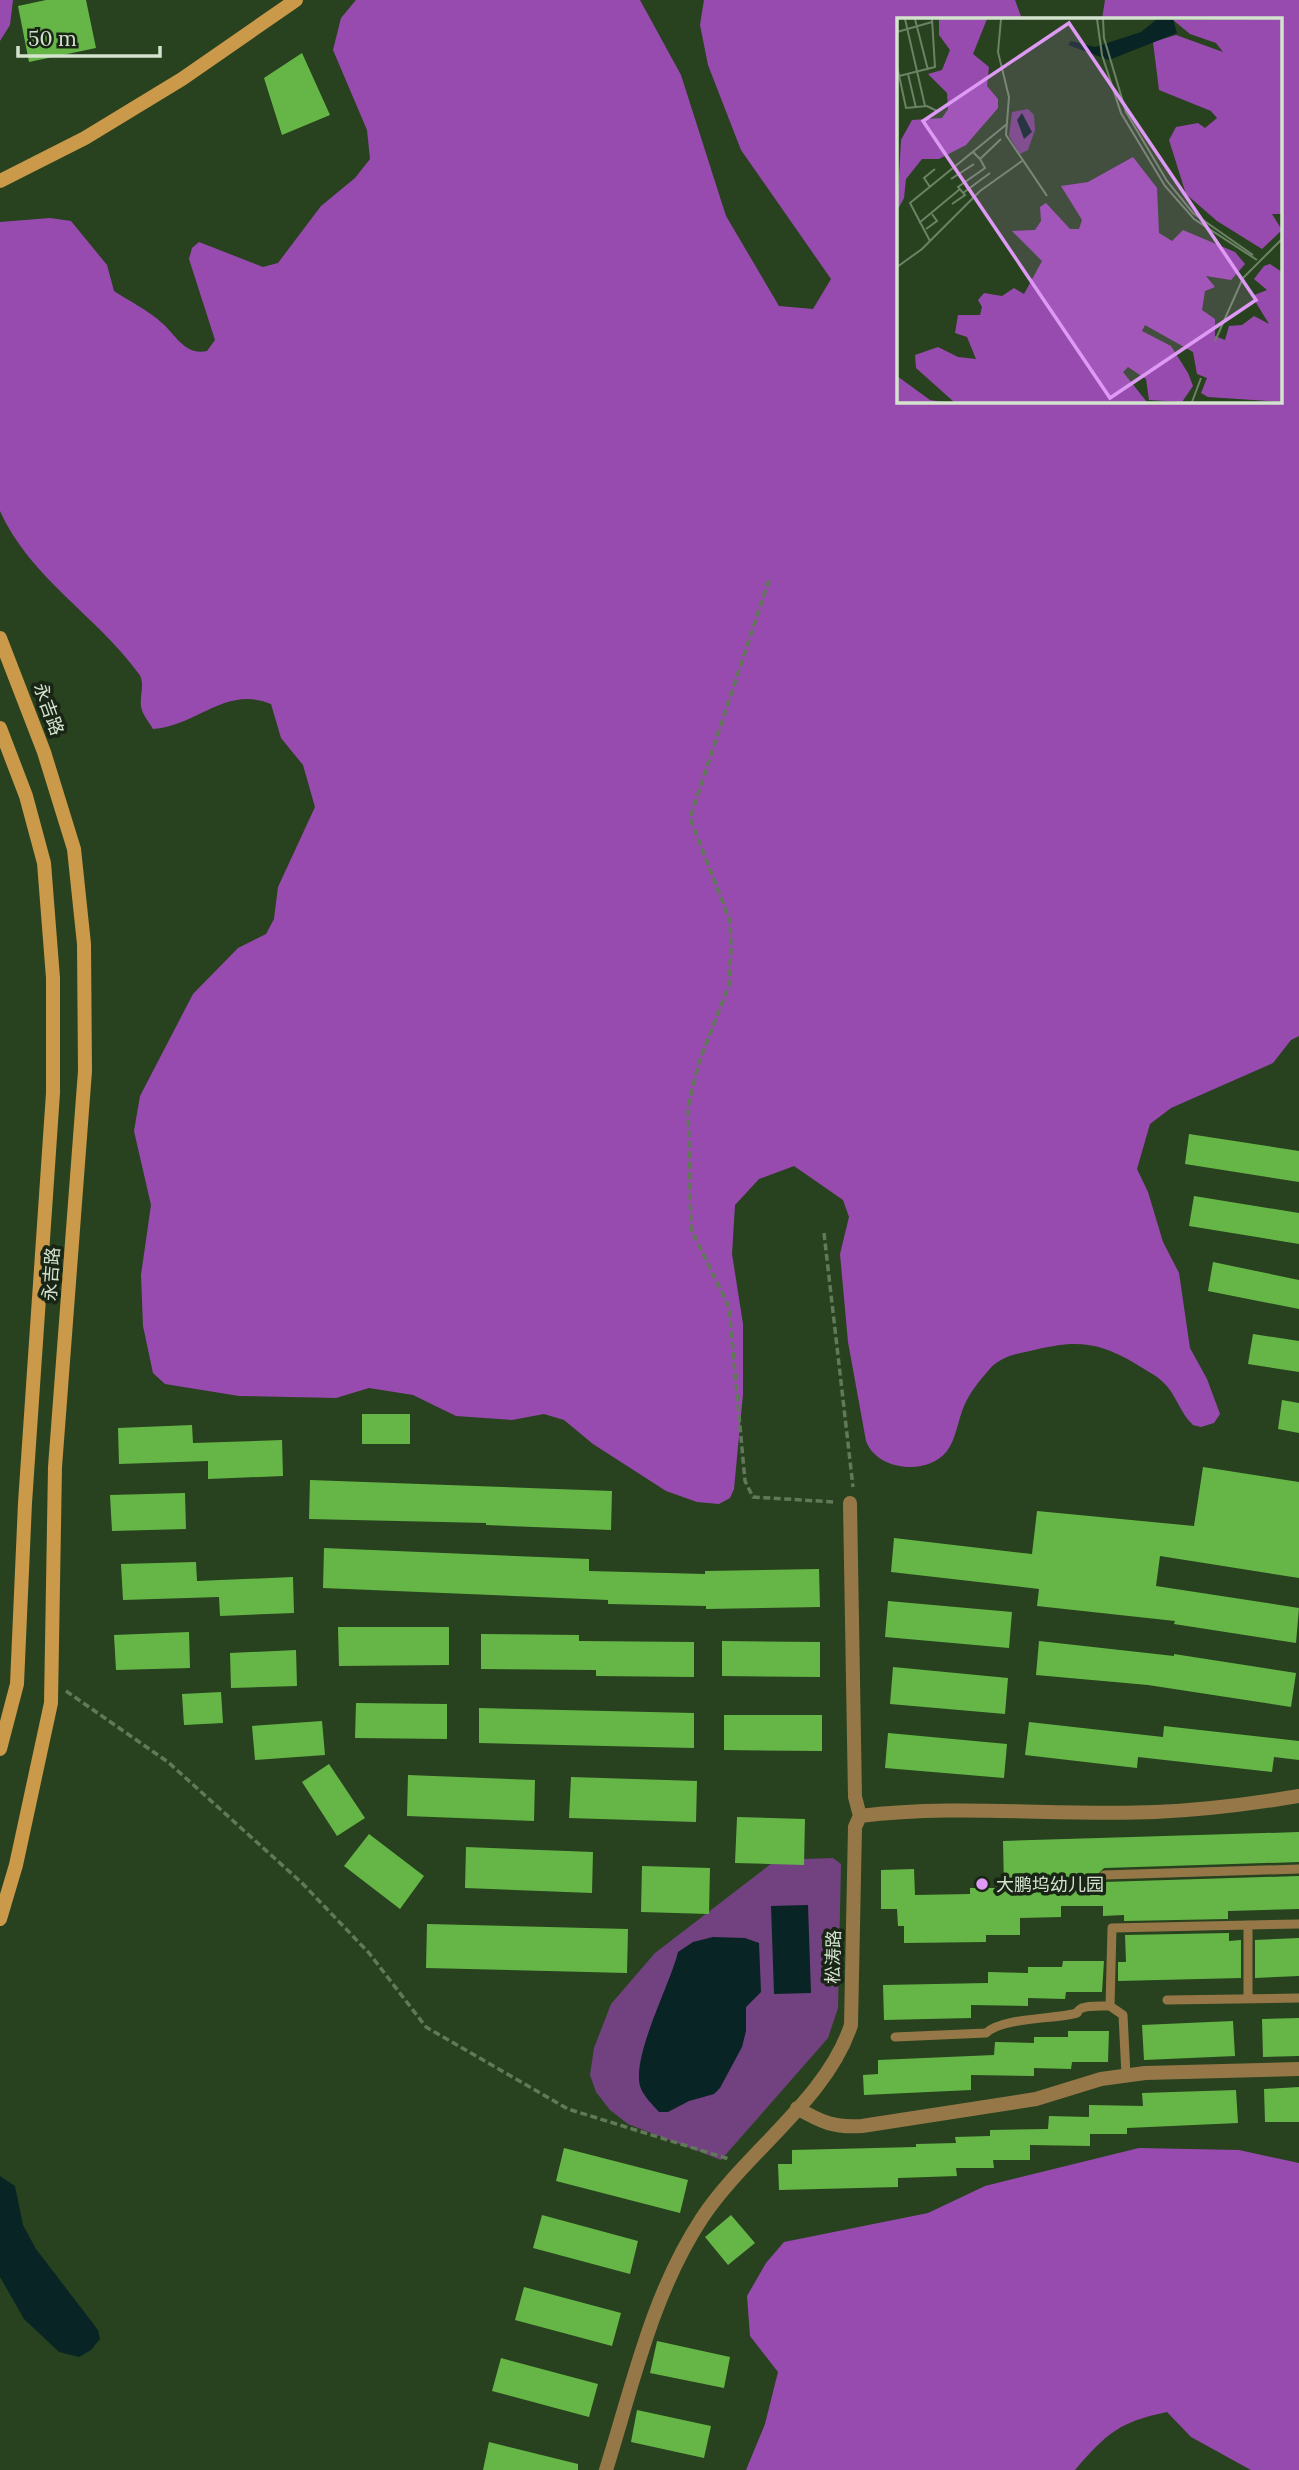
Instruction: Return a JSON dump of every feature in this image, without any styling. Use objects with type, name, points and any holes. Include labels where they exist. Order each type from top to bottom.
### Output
[{"type":"main road","points":[[0,181],[85,138],[160,92],[296,0]]},
{"type":"main road","name":"永吉路","points":[[0,638],[40,741],[74,849],[84,944],[85,1071],[55,1467],[51,1703],[16,1865],[0,1919]]},
{"type":"main road","name":"永吉路","points":[[0,728],[26,796],[44,863],[53,978],[53,1093],[25,1503],[17,1684],[0,1749]]},
{"type":"street","name":"松涛路","points":[[606,2470],[659,2300],[675,2261],[704,2215],[745,2164],[831,2067],[845,2043],[851,2025],[855,1827],[860,1815],[855,1797],[850,1503]]},
{"type":"street","points":[[860,1815],[928,1812],[1154,1812],[1241,1805],[1299,1796]]},
{"type":"street","points":[[797,2108],[824,2124],[837,2128],[1036,2099],[1101,2079],[1299,2069]]},
{"type":"lane","points":[[1104,1875],[1299,1869]]},
{"type":"lane","points":[[1110,2006],[1112,1928],[1299,1924]]},
{"type":"lane","points":[[1248,1925],[1248,1999]]},
{"type":"lane","points":[[1167,2000],[1299,1998]]},
{"type":"lane","points":[[895,2037],[986,2032],[992,2026],[1032,2021],[1042,2015],[1075,2014],[1083,2008],[1110,2006],[1119,2009],[1123,2015],[1126,2076]]},
{"type":"path","points":[[769,580],[690,818],[730,921],[731,948],[729,985],[699,1062],[688,1107],[691,1229],[729,1307],[745,1482],[753,1497],[850,1503],[854,1478],[824,1233]]},
{"type":"path","points":[[61,1689],[72,1693],[168,1762],[302,1883],[369,1953],[426,2027],[568,2109],[745,2164]]},
{"type":"shaded area","points":[[0,0],[13,0],[10,25],[0,41]]},
{"type":"shaded area","points":[[356,0],[640,0],[681,75],[726,216],[779,306],[813,309],[831,279],[741,150],[708,65],[700,25],[704,0],[1015,0],[1022,18],[897,18],[897,402],[1282,402],[1282,18],[1102,18],[1105,0],[1299,0],[1299,1036],[1291,1040],[1273,1063],[1171,1108],[1150,1124],[1137,1169],[1148,1192],[1163,1242],[1179,1273],[1190,1348],[1207,1379],[1220,1414],[1214,1423],[1201,1427],[1193,1425],[1163,1382],[1122,1356],[1097,1346],[1059,1345],[1012,1355],[992,1367],[969,1397],[950,1446],[939,1459],[916,1467],[904,1467],[881,1459],[866,1441],[848,1342],[840,1254],[849,1217],[843,1200],[794,1166],[759,1179],[735,1205],[732,1254],[743,1324],[743,1394],[734,1489],[730,1498],[719,1504],[697,1502],[666,1491],[593,1444],[564,1420],[544,1414],[512,1420],[456,1416],[413,1395],[369,1388],[336,1398],[239,1396],[165,1384],[153,1373],[143,1326],[141,1275],[151,1205],[134,1131],[140,1096],[193,994],[238,948],[266,934],[274,919],[278,887],[315,807],[303,765],[281,738],[271,704],[255,699],[240,699],[184,721],[153,729],[142,710],[142,682],[139,674],[28,556],[0,511],[0,222],[50,218],[71,221],[107,265],[114,291],[157,318],[187,348],[199,352],[207,351],[215,340],[189,259],[192,248],[199,242],[263,267],[278,263],[321,206],[355,178],[370,159],[367,130],[333,50],[341,18]]},
{"type":"shaded area","points":[[833,1858],[841,1864],[838,2008],[828,2038],[721,2160],[628,2124],[610,2110],[596,2092],[590,2075],[594,2048],[611,2004],[655,1953],[776,1860]]},
{"type":"shaded area","points":[[1139,2148],[1239,2150],[1299,2163],[1299,2470],[1251,2470],[1191,2437],[1167,2412],[1137,2420],[1115,2431],[1075,2470],[746,2470],[765,2424],[778,2372],[750,2336],[747,2296],[766,2263],[784,2242],[928,2213],[985,2186]]},
{"type":"water","points":[[808,1905],[811,1993],[774,1994],[771,1906]]},
{"type":"water","points":[[713,1937],[745,1938],[759,1943],[761,1992],[746,2007],[746,2031],[742,2047],[720,2088],[714,2094],[689,2101],[668,2112],[659,2112],[640,2086],[641,2057],[646,2039],[678,1952],[693,1942]]},
{"type":"water","points":[[0,2176],[15,2186],[23,2225],[36,2249],[98,2330],[100,2339],[91,2350],[79,2357],[59,2352],[24,2319],[0,2277]]},
{"type":"building","points":[[46,0],[86,0],[96,48],[29,62],[18,6]]},
{"type":"building","points":[[302,53],[330,115],[282,135],[264,78]]},
{"type":"building","points":[[1189,1134],[1299,1151],[1299,1182],[1185,1164]]},
{"type":"building","points":[[1194,1196],[1299,1213],[1299,1244],[1189,1226]]},
{"type":"building","points":[[1213,1262],[1299,1280],[1299,1309],[1208,1291]]},
{"type":"building","points":[[1253,1334],[1299,1341],[1299,1372],[1248,1364]]},
{"type":"building","points":[[1282,1400],[1299,1403],[1299,1433],[1278,1429]]},
{"type":"building","points":[[362,1414],[410,1414],[410,1444],[362,1444]]},
{"type":"building","points":[[192,1425],[193,1443],[282,1440],[283,1476],[208,1479],[208,1461],[119,1464],[118,1428]]},
{"type":"building","points":[[1203,1467],[1299,1482],[1299,1578],[1160,1556],[1156,1586],[1299,1608],[1296,1643],[1174,1624],[1175,1621],[1037,1606],[1039,1589],[891,1572],[894,1538],[1032,1554],[1037,1511],[1194,1526]]},
{"type":"building","points":[[310,1480],[612,1491],[611,1530],[486,1523],[309,1519]]},
{"type":"building","points":[[185,1493],[186,1529],[112,1531],[110,1495]]},
{"type":"building","points":[[324,1548],[589,1559],[589,1571],[705,1574],[705,1571],[819,1569],[820,1607],[706,1609],[706,1606],[608,1604],[608,1600],[323,1588]]},
{"type":"building","points":[[196,1562],[197,1581],[293,1577],[294,1613],[220,1616],[219,1597],[123,1600],[121,1564]]},
{"type":"building","points":[[888,1601],[1012,1612],[1009,1648],[885,1637]]},
{"type":"building","points":[[338,1627],[449,1627],[449,1665],[339,1666]]},
{"type":"building","points":[[189,1632],[190,1668],[116,1670],[114,1635]]},
{"type":"building","points":[[481,1634],[579,1635],[579,1641],[694,1642],[694,1677],[596,1676],[596,1670],[481,1669]]},
{"type":"building","points":[[722,1641],[820,1642],[820,1677],[722,1676]]},
{"type":"building","points":[[1039,1641],[1174,1654],[1296,1673],[1291,1707],[1148,1685],[1036,1675]]},
{"type":"building","points":[[296,1650],[297,1686],[231,1688],[230,1653]]},
{"type":"building","points":[[893,1667],[1008,1678],[1005,1714],[890,1704]]},
{"type":"building","points":[[221,1692],[223,1723],[184,1725],[182,1694]]},
{"type":"building","points":[[356,1703],[447,1704],[447,1739],[355,1738]]},
{"type":"building","points":[[479,1708],[694,1713],[694,1748],[479,1743]]},
{"type":"building","points":[[724,1715],[822,1715],[822,1751],[724,1750]]},
{"type":"building","points":[[322,1721],[325,1755],[255,1760],[252,1726]]},
{"type":"building","points":[[1029,1722],[1163,1737],[1164,1726],[1299,1741],[1299,1760],[1274,1757],[1272,1772],[1138,1757],[1137,1768],[1025,1755]]},
{"type":"building","points":[[888,1733],[1007,1744],[1004,1778],[885,1768]]},
{"type":"building","points":[[329,1764],[365,1818],[337,1836],[302,1782]]},
{"type":"building","points":[[408,1775],[535,1780],[534,1821],[407,1816]]},
{"type":"building","points":[[571,1777],[697,1781],[696,1822],[569,1818]]},
{"type":"building","points":[[737,1817],[805,1819],[804,1865],[735,1863]]},
{"type":"building","points":[[1299,1832],[1299,1862],[1104,1868],[1097,1875],[1104,1882],[1299,1876],[1299,1909],[1228,1911],[1228,1919],[1124,1921],[1124,1915],[1103,1916],[1103,1906],[1061,1906],[1061,1917],[1020,1918],[1020,1935],[986,1935],[986,1942],[904,1943],[904,1926],[898,1926],[897,1909],[881,1909],[881,1870],[914,1869],[915,1895],[970,1894],[970,1888],[1004,1888],[1003,1841]]},
{"type":"building","points":[[369,1834],[424,1876],[400,1909],[344,1866]]},
{"type":"building","points":[[466,1847],[593,1852],[592,1893],[465,1888]]},
{"type":"building","points":[[642,1866],[710,1868],[709,1914],[641,1912]]},
{"type":"building","points":[[427,1924],[628,1929],[627,1973],[426,1968]]},
{"type":"building","points":[[1229,1933],[1229,1941],[1241,1940],[1241,1978],[1118,1981],[1118,1962],[1126,1962],[1125,1935]]},
{"type":"building","points":[[1299,1938],[1299,1976],[1255,1978],[1255,1940]]},
{"type":"building","points":[[1063,1961],[1104,1961],[1102,1992],[1066,1992],[1065,1999],[1028,1998],[1028,2006],[971,2005],[971,2018],[884,2020],[883,1985],[988,1983],[988,1972],[1028,1973],[1028,1967],[1062,1967]]},
{"type":"building","points":[[1299,2018],[1299,2056],[1263,2057],[1262,2019]]},
{"type":"building","points":[[1233,2021],[1235,2056],[1144,2060],[1142,2025]]},
{"type":"building","points":[[1068,2031],[1109,2031],[1108,2062],[1072,2062],[1071,2069],[1034,2068],[1034,2076],[971,2075],[971,2090],[864,2095],[863,2075],[878,2074],[878,2060],[994,2055],[995,2042],[1034,2043],[1034,2037],[1068,2037]]},
{"type":"building","points":[[1299,2087],[1299,2122],[1265,2122],[1264,2089]]},
{"type":"building","points":[[1236,2090],[1238,2123],[1127,2128],[1127,2134],[1090,2134],[1090,2146],[1030,2145],[1030,2160],[993,2160],[994,2168],[956,2168],[957,2176],[898,2178],[898,2187],[779,2190],[778,2164],[792,2164],[792,2150],[916,2147],[916,2144],[956,2143],[955,2137],[990,2136],[990,2130],[1048,2129],[1049,2116],[1089,2117],[1089,2105],[1143,2106],[1142,2093]]},
{"type":"building","points":[[564,2148],[688,2180],[680,2213],[556,2181]]},
{"type":"building","points":[[542,2215],[638,2241],[630,2274],[533,2248]]},
{"type":"building","points":[[731,2215],[755,2243],[728,2265],[705,2237]]},
{"type":"building","points":[[524,2287],[621,2313],[612,2346],[515,2320]]},
{"type":"building","points":[[657,2341],[730,2357],[724,2388],[650,2373]]},
{"type":"building","points":[[501,2358],[598,2384],[589,2417],[492,2391]]},
{"type":"building","points":[[637,2410],[711,2426],[704,2458],[631,2442]]},
{"type":"building","points":[[489,2442],[578,2464],[578,2470],[483,2470]]},
{"type":"place","name":"大鹏坞幼儿园","points":[[982,1884]]}]
